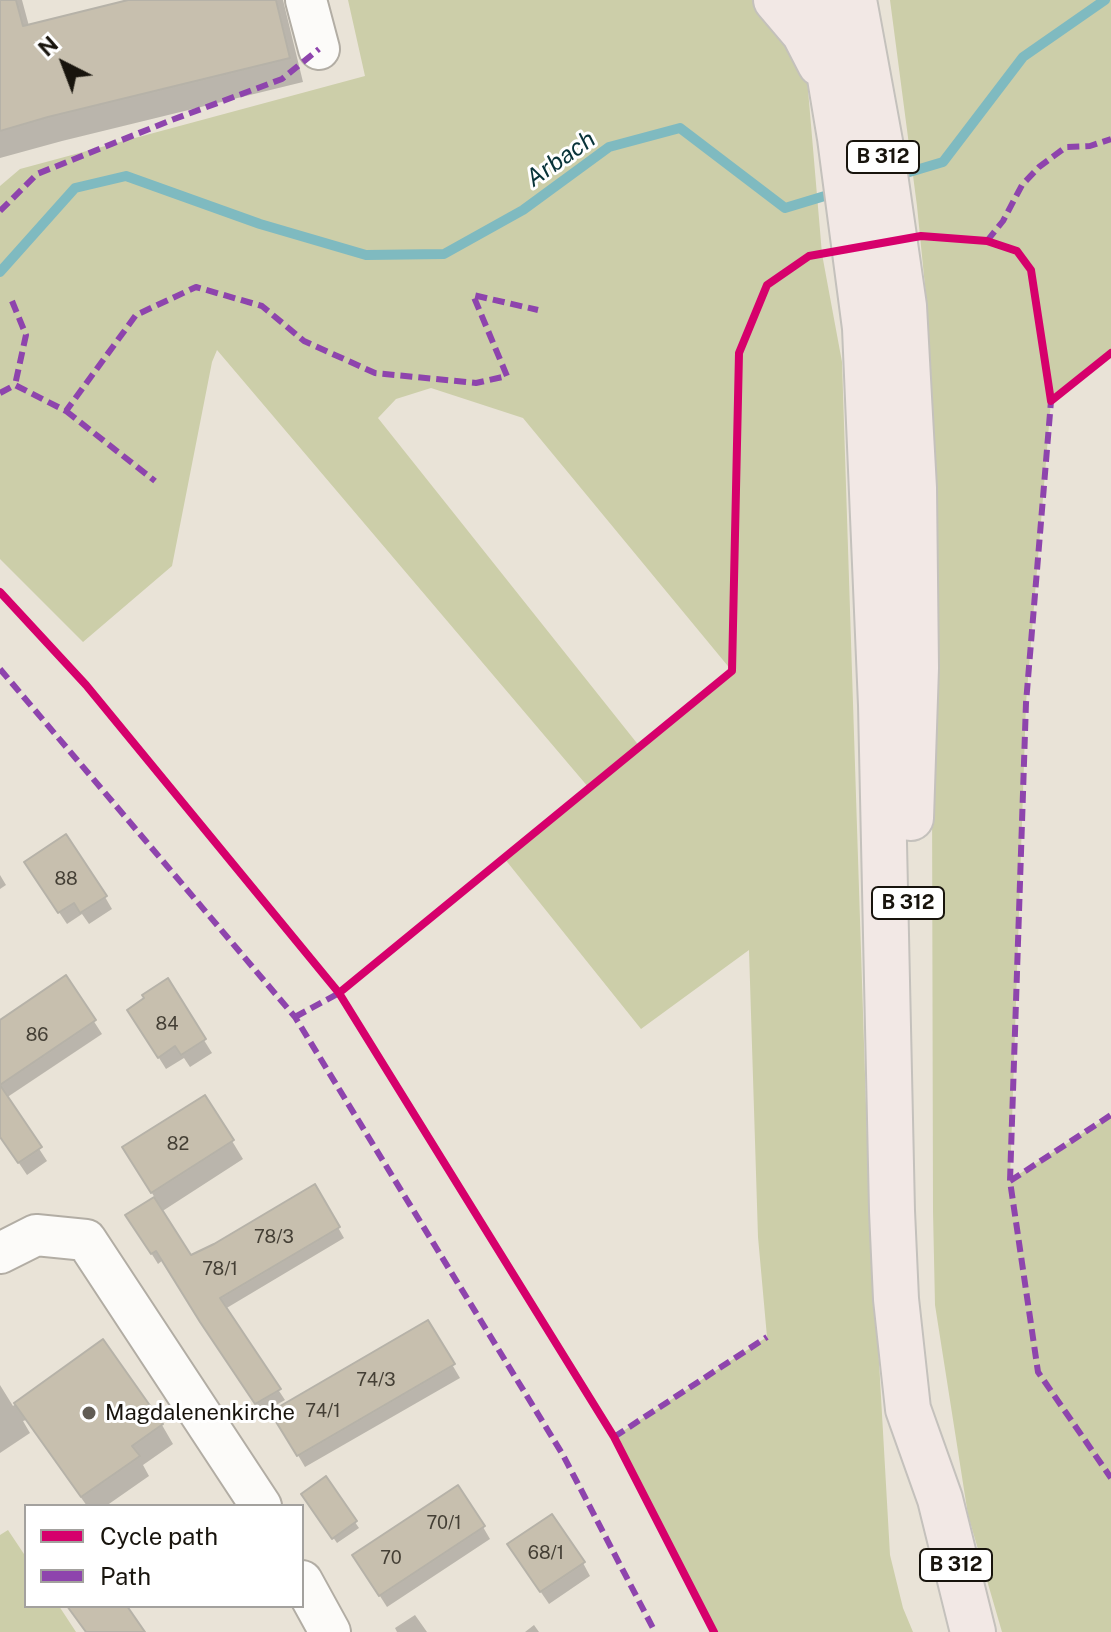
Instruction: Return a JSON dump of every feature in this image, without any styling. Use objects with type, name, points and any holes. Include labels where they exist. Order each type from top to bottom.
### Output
[{"type":"main road","name":"B 312","points":[[776,0],[804,33],[832,88]]},
{"type":"main road","name":"B 312","points":[[842,3],[832,88],[865,328],[881,690],[891,1196],[896,1299],[908,1409],[940,1499],[973,1632]]},
{"type":"main road","name":"B 312","points":[[842,3],[881,147],[904,306],[914,488],[916,668],[905,972],[920,1268],[940,1499]]},
{"type":"street","points":[[306,0],[319,49]]},
{"type":"street","points":[[0,1253],[36,1235],[86,1240],[260,1504]]},
{"type":"street","points":[[304,1585],[330,1632]]},
{"type":"green space","points":[[348,0],[752,0],[781,24],[807,78],[822,254],[842,362],[868,1168],[890,1555],[903,1608],[913,1632],[711,1632],[614,1437],[767,1337],[758,1237],[749,950],[641,1029],[504,858],[589,788],[217,350],[212,362],[172,566],[83,642],[0,559],[0,186],[20,169],[365,76]],"holes":[[[431,388],[523,418],[732,671],[640,747],[378,418],[396,399]]]},
{"type":"green space","points":[[890,0],[1111,0],[1111,353],[1051,401],[1026,703],[1010,1180],[1111,1115],[1111,1632],[1002,1632],[968,1515],[935,1305],[932,783],[938,575],[926,296]]},
{"type":"green space","points":[[8,1530],[24,1554],[24,1608],[60,1608],[76,1632],[0,1632],[0,1535]]},
{"type":"building","points":[[0,0],[16,0],[23,26],[128,0],[276,0],[290,58],[0,131]]},
{"type":"building","points":[[66,834],[107,896],[80,913],[74,903],[58,913],[24,862]]},
{"type":"building","points":[[66,975],[96,1020],[0,1085],[0,1020]]},
{"type":"building","points":[[168,978],[206,1039],[181,1055],[175,1046],[158,1058],[127,1010],[144,998],[142,995]]},
{"type":"building","points":[[0,1085],[42,1147],[18,1163],[0,1137]]},
{"type":"building","points":[[205,1095],[234,1140],[151,1193],[122,1147]]},
{"type":"building","points":[[315,1184],[340,1227],[220,1298],[281,1389],[255,1404],[156,1251],[151,1254],[125,1215],[154,1197],[191,1255]]},
{"type":"building","points":[[428,1320],[455,1364],[297,1456],[270,1412]]},
{"type":"building","name":"Magdalenenkirche","points":[[103,1339],[163,1424],[132,1446],[140,1456],[81,1497],[14,1403]]},
{"type":"building","points":[[326,1476],[357,1521],[332,1539],[301,1494]]},
{"type":"building","points":[[458,1485],[485,1526],[379,1596],[352,1555]]},
{"type":"building","points":[[552,1514],[585,1562],[540,1592],[507,1544]]},
{"type":"building","points":[[68,1608],[128,1608],[145,1632],[86,1632]]},
{"type":"waterway","name":"Arbach","points":[[896,176],[943,162],[1023,57],[1105,0]]},
{"type":"waterway","name":"Arbach","points":[[0,272],[75,188],[126,176],[260,224],[366,255],[444,254],[523,210],[609,147],[680,128],[785,208],[838,192]]},
{"type":"marked path","points":[[0,211],[37,174],[282,79],[319,49]]},
{"type":"marked path","points":[[987,241],[1003,221],[1022,185],[1039,167],[1066,147],[1090,146],[1111,139]]},
{"type":"marked path","points":[[0,393],[15,385],[66,411],[136,315],[196,287],[262,306],[304,341],[375,373],[476,383],[507,376],[473,295],[538,310]]},
{"type":"marked path","points":[[12,301],[26,335],[15,385]]},
{"type":"marked path","points":[[1055,398],[1051,401],[1026,703],[1010,1181],[1038,1372],[1111,1478]]},
{"type":"marked path","points":[[66,411],[155,481]]},
{"type":"marked path","points":[[0,669],[295,1017],[563,1455],[655,1632]]},
{"type":"marked path","points":[[295,1017],[339,993]]},
{"type":"marked path","points":[[1010,1181],[1111,1115]]},
{"type":"marked path","points":[[614,1437],[767,1337]]},
{"type":"cycle path","points":[[339,993],[732,671],[739,353],[767,285],[809,256],[921,236],[987,241],[1017,251],[1031,270],[1051,401],[1111,353]]},
{"type":"cycle path","points":[[0,592],[86,685],[339,993],[614,1437],[714,1632]]},
{"type":"place","name":"Magdalenenkirche","points":[[89,1413]]}]
